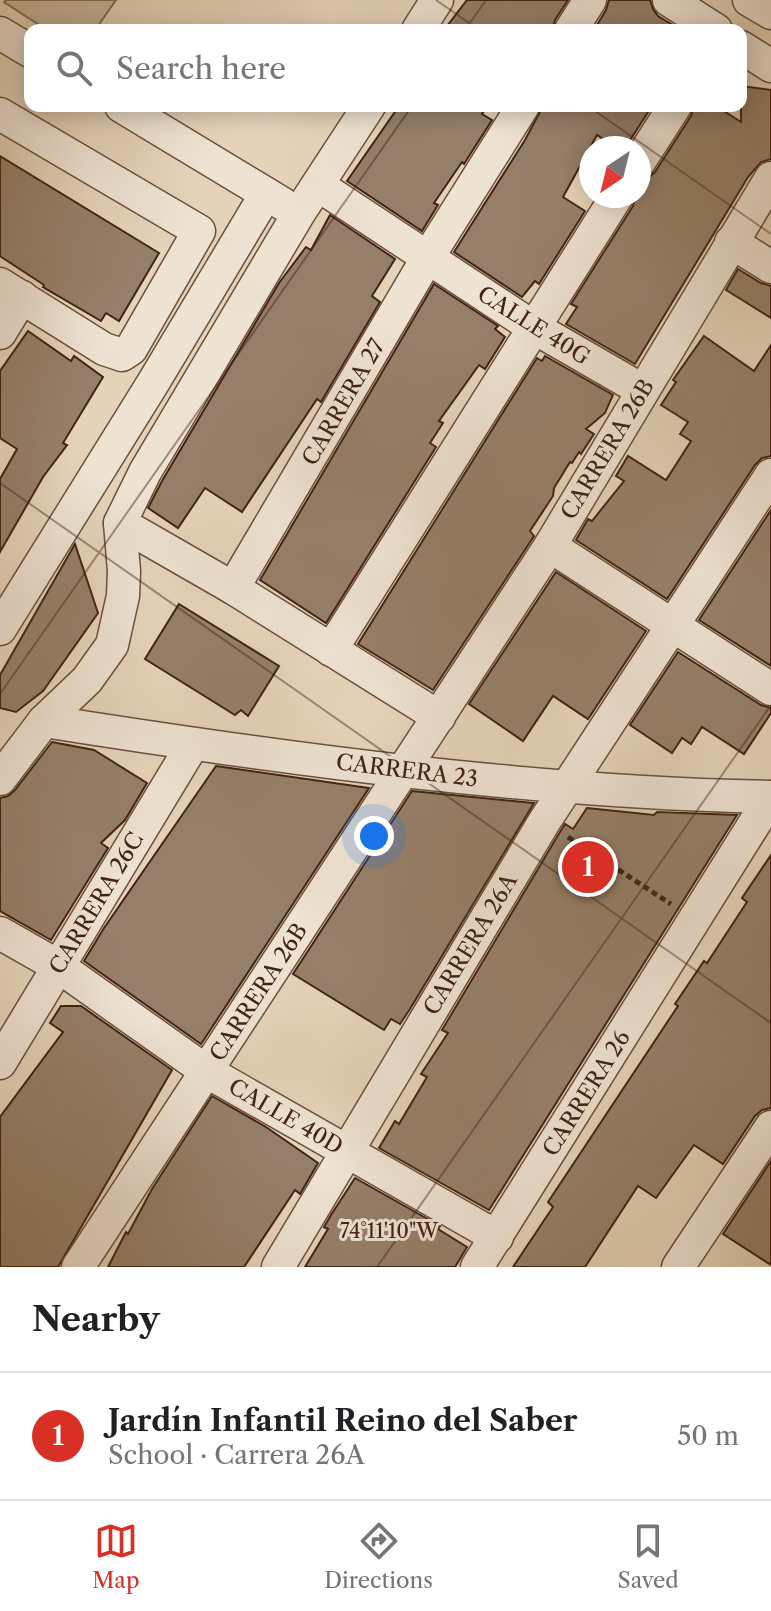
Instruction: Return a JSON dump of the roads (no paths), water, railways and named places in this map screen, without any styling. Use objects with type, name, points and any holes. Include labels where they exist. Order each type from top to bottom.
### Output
[{"type":"street","points":[[422,24],[437,0]]},
{"type":"street","points":[[575,24],[590,0]]},
{"type":"street","points":[[669,0],[707,24]]},
{"type":"street","points":[[749,0],[771,13]]},
{"type":"street","points":[[0,33],[24,47]]},
{"type":"street","points":[[747,51],[771,66]]},
{"type":"street","points":[[131,112],[299,213]]},
{"type":"street","points":[[0,779],[44,721],[87,680],[112,645],[123,596],[120,523],[145,472],[299,213],[365,112]]},
{"type":"street","name":"CARRERA 27","points":[[233,588],[428,257],[519,112]]},
{"type":"street","points":[[651,143],[671,112]]},
{"type":"street","points":[[0,114],[199,231],[131,349],[122,355],[104,349],[11,290],[0,333]]},
{"type":"street","name":"CARRERA 26B","points":[[78,1267],[550,546],[771,178]]},
{"type":"street","name":"CALLE 40G","points":[[318,185],[533,327],[642,390]]},
{"type":"street","points":[[0,629],[266,194]]},
{"type":"street","points":[[331,650],[609,208]]},
{"type":"street","points":[[731,242],[771,267]]},
{"type":"street","name":"CARRERA 26A","points":[[278,1267],[544,822],[771,475]]},
{"type":"street","points":[[120,523],[233,588],[439,717]]},
{"type":"street","points":[[550,546],[771,689]]},
{"type":"street","name":"CARRERA 23","points":[[44,721],[193,744],[566,788],[771,797]]},
{"type":"street","name":"CARRERA 26C","points":[[0,1063],[193,744]]},
{"type":"street","name":"CARRERA 26","points":[[477,1267],[771,797]]},
{"type":"street","name":"CALLE 40D","points":[[0,933],[58,966],[206,1071],[497,1237]]},
{"type":"street","points":[[685,1265],[771,1127]]},
{"type":"place","name":"Jardín Infantil Reino del Saber","points":[[588,867]]}]
